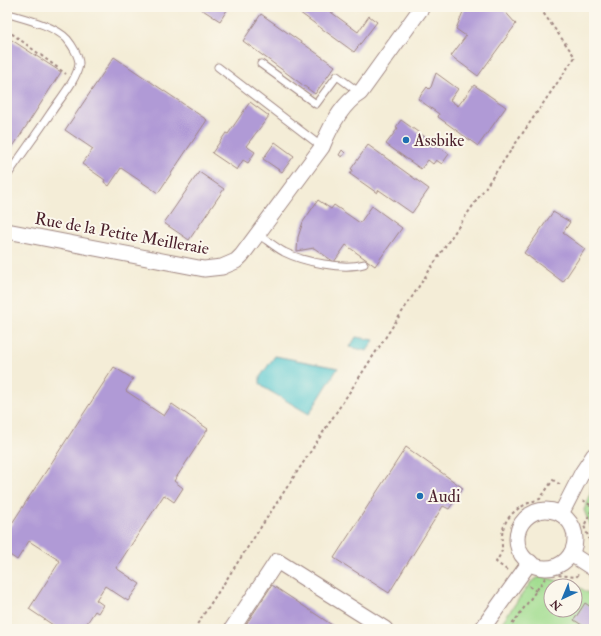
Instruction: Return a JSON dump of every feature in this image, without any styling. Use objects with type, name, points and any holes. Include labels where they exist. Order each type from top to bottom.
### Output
[{"type":"street","points":[[258,234],[322,147],[336,137],[359,104],[360,93],[422,7]]},
{"type":"street","name":"Rue de la Petite Meilleraie","points":[[7,231],[204,269],[214,269],[231,263],[242,255],[258,234]]},
{"type":"street","points":[[561,514],[582,473],[594,455]]},
{"type":"street","points":[[538,511],[554,511],[561,514],[572,525],[574,532],[575,540],[570,554],[566,559],[555,566],[542,567],[530,562],[524,557],[520,550],[518,534],[520,527],[527,517],[538,511]]},
{"type":"street","points":[[570,554],[590,567]]},
{"type":"street","points":[[232,629],[277,560],[385,629]]},
{"type":"street","points":[[482,629],[530,562]]},
{"type":"lane","points":[[7,14],[59,32],[68,40],[76,52],[79,63],[73,79],[7,176]]},
{"type":"lane","points":[[262,64],[316,104],[337,76],[360,93]]},
{"type":"lane","points":[[218,67],[322,147]]},
{"type":"lane","points":[[258,234],[284,252],[299,258],[332,265],[356,266],[364,264]]},
{"type":"path","points":[[194,629],[450,239],[575,57],[539,7]]},
{"type":"path","points":[[7,30],[73,79]]},
{"type":"path","points":[[536,591],[496,562],[503,551],[502,535],[505,524],[514,511],[528,502],[540,499],[553,480],[593,506],[584,526],[594,551]]},
{"type":"path","points":[[509,629],[548,574],[576,577],[590,567]]},
{"type":"green space","points":[[594,472],[594,535],[584,510],[590,496],[592,475]]},
{"type":"green space","points":[[541,576],[548,578],[543,578],[543,618],[583,618],[583,590],[594,597],[594,629],[497,629],[531,582]]},
{"type":"water","points":[[356,337],[374,340],[367,351],[350,347]]},
{"type":"water","points":[[275,356],[338,368],[309,414],[263,387],[260,383],[260,377]]},
{"type":"building","points":[[198,7],[229,7],[220,21]]},
{"type":"building","points":[[292,7],[324,7],[358,32],[369,16],[377,22],[354,52]]},
{"type":"building","points":[[465,7],[501,7],[516,24],[478,76],[451,56],[466,36],[456,29]]},
{"type":"building","points":[[261,14],[335,66],[315,94],[243,41]]},
{"type":"building","points":[[7,37],[61,72],[7,156]]},
{"type":"building","points":[[114,57],[207,120],[158,193],[121,168],[109,186],[104,182],[105,180],[82,164],[93,149],[65,130]]},
{"type":"building","points":[[436,73],[458,89],[450,100],[458,106],[474,85],[506,107],[478,146],[438,117],[439,114],[418,99],[427,87],[429,89],[431,87]]},
{"type":"building","points":[[250,102],[269,116],[246,146],[255,152],[248,163],[243,160],[237,170],[212,153],[226,133],[228,134]]},
{"type":"building","points":[[401,120],[449,154],[442,164],[436,160],[433,164],[428,160],[421,169],[386,144],[398,128],[396,127]]},
{"type":"building","points":[[275,142],[294,156],[282,172],[263,159]]},
{"type":"building","points":[[368,145],[429,189],[412,213],[379,190],[377,193],[350,174],[353,170],[351,169]]},
{"type":"building","points":[[342,150],[345,153],[342,157],[339,155]]},
{"type":"building","points":[[199,172],[224,189],[189,240],[164,223]]},
{"type":"building","points":[[318,200],[331,209],[334,205],[360,223],[372,206],[402,228],[375,266],[346,245],[334,262],[314,248],[297,251],[298,237],[303,222]]},
{"type":"building","points":[[553,212],[570,222],[563,233],[585,249],[563,282],[524,253]]},
{"type":"building","points":[[114,367],[133,379],[126,391],[164,416],[172,404],[208,429],[174,481],[183,488],[174,502],[164,495],[116,568],[140,584],[128,601],[105,586],[96,600],[103,605],[98,613],[95,611],[83,629],[59,629],[29,609],[60,561],[29,541],[17,560],[7,553],[7,531]]},
{"type":"building","points":[[406,447],[463,488],[449,509],[443,506],[389,593],[334,558]]},
{"type":"building","points":[[272,585],[338,629],[243,629]]},
{"type":"building","points":[[585,603],[594,609],[594,629],[584,629],[585,627],[574,620],[575,618],[583,618],[583,606]]},
{"type":"place","name":"Assbike","points":[[406,140]]},
{"type":"place","name":"Audi","points":[[420,496]]}]
